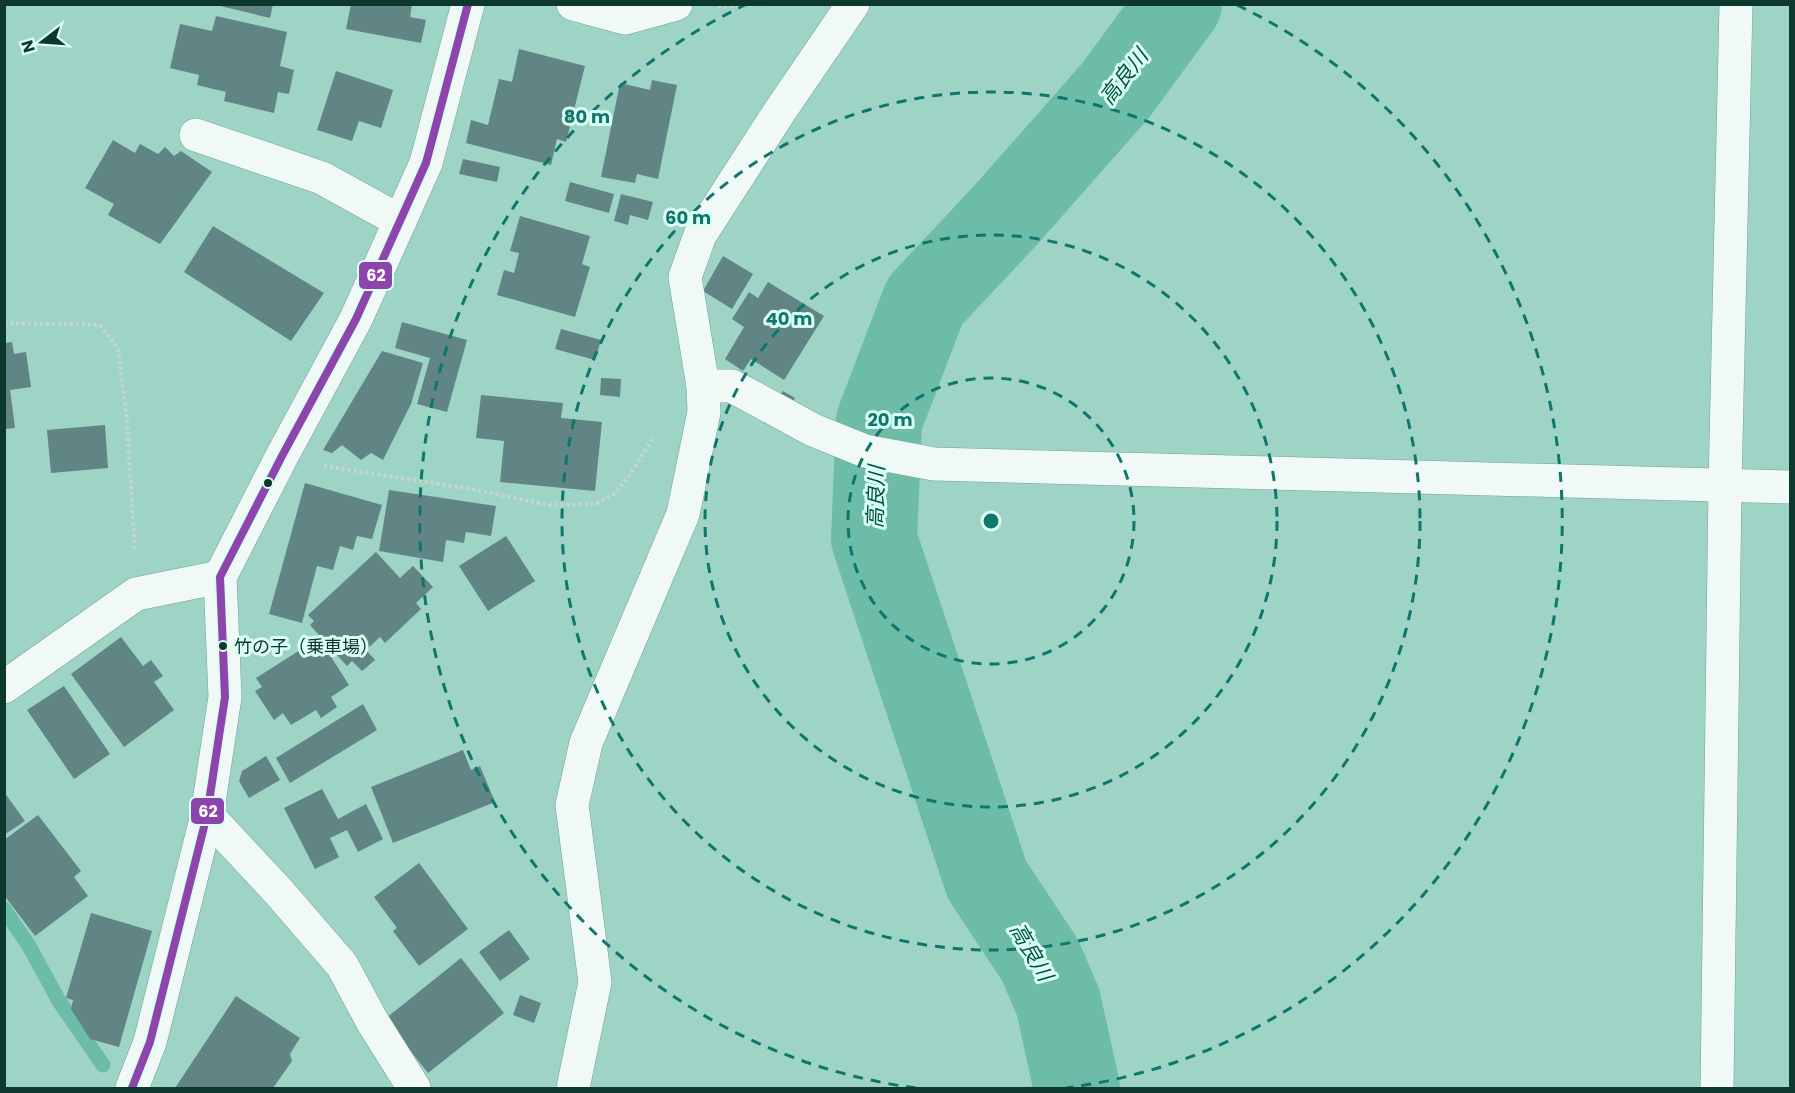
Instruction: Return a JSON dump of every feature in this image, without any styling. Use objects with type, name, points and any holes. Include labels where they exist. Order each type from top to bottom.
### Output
[{"type":"street","points":[[132,1089],[150,1042],[207,815],[225,697],[220,577],[356,319],[426,163],[468,4]]},
{"type":"street","points":[[573,4],[625,18],[676,4]]},
{"type":"street","points":[[573,1089],[595,982],[572,805],[586,743],[684,514],[704,412],[704,387],[685,277],[700,235],[853,4]]},
{"type":"street","points":[[1718,1089],[1725,486],[1736,4]]},
{"type":"street","points":[[196,135],[322,178],[400,221]]},
{"type":"street","points":[[704,387],[732,386],[813,430],[865,451],[934,464],[1791,487]]},
{"type":"street","points":[[4,687],[136,594],[220,577]]},
{"type":"street","points":[[207,815],[278,891],[342,965],[372,1021],[414,1089]]},
{"type":"path","points":[[715,4],[780,4]]},
{"type":"path","points":[[4,323],[100,325],[118,348],[127,422],[135,524],[136,594]]},
{"type":"path","points":[[282,456],[550,505],[595,504],[614,494],[630,475],[659,429]]},
{"type":"building","points":[[212,4],[273,4],[270,18]]},
{"type":"building","points":[[351,4],[412,4],[410,17],[426,20],[421,43],[346,29]]},
{"type":"building","points":[[216,16],[287,32],[280,66],[294,70],[289,94],[278,92],[274,113],[224,101],[226,92],[197,85],[199,75],[170,68],[180,24],[212,31]]},
{"type":"building","points":[[519,49],[585,66],[566,142],[557,139],[551,165],[466,143],[471,120],[488,125],[499,79],[512,82]]},
{"type":"building","points":[[336,71],[393,90],[381,128],[359,121],[352,141],[317,130]]},
{"type":"building","points":[[652,80],[677,85],[658,179],[637,174],[635,183],[601,177],[620,83],[650,90]]},
{"type":"building","points":[[113,140],[135,153],[140,144],[158,154],[165,147],[174,156],[181,151],[212,172],[160,244],[108,215],[114,204],[85,188]]},
{"type":"building","points":[[463,159],[500,167],[497,182],[459,174]]},
{"type":"building","points":[[570,182],[614,194],[609,213],[565,201]]},
{"type":"building","points":[[621,194],[653,202],[648,220],[630,215],[628,225],[614,221]]},
{"type":"building","points":[[520,216],[590,236],[582,264],[590,267],[575,317],[497,295],[504,270],[514,273],[519,253],[510,251]]},
{"type":"building","points":[[213,226],[324,293],[291,341],[184,272]]},
{"type":"building","points":[[723,256],[753,274],[732,309],[703,291]]},
{"type":"building","points":[[768,282],[824,316],[784,380],[751,359],[743,371],[725,359],[744,327],[732,319],[749,292],[758,298]]},
{"type":"building","points":[[402,322],[467,340],[447,412],[417,404],[430,358],[395,348]]},
{"type":"building","points":[[561,329],[601,340],[595,360],[555,349]]},
{"type":"building","points":[[12,342],[14,354],[26,352],[31,387],[10,390],[15,428],[5,429],[5,343]]},
{"type":"building","points":[[382,351],[423,363],[411,404],[383,460],[371,453],[361,460],[342,445],[332,453],[323,450]]},
{"type":"building","points":[[601,378],[621,379],[620,397],[600,395]]},
{"type":"building","points":[[783,391],[795,398],[790,407],[777,400]]},
{"type":"building","points":[[481,395],[563,403],[561,418],[602,422],[595,491],[500,482],[504,441],[476,438]]},
{"type":"building","points":[[105,425],[108,468],[51,473],[47,430]]},
{"type":"building","points":[[305,483],[382,505],[372,539],[357,536],[353,550],[340,546],[333,570],[317,566],[302,623],[269,614]]},
{"type":"building","points":[[389,490],[496,506],[491,536],[466,532],[464,543],[446,540],[443,562],[379,551]]},
{"type":"building","points":[[506,536],[535,581],[488,611],[459,566]]},
{"type":"building","points":[[376,552],[400,578],[413,566],[433,587],[416,603],[421,609],[385,643],[380,637],[366,650],[375,660],[362,671],[352,661],[347,666],[310,625],[314,621],[308,615]]},
{"type":"building","points":[[121,637],[143,666],[151,660],[163,676],[154,682],[174,710],[124,747],[71,674]]},
{"type":"building","points":[[319,638],[349,685],[331,697],[337,707],[321,718],[316,710],[291,725],[283,713],[274,720],[255,691],[262,687],[256,678]]},
{"type":"building","points":[[64,686],[110,754],[74,779],[27,710]]},
{"type":"building","points":[[363,704],[377,730],[290,783],[276,758]]},
{"type":"building","points":[[463,750],[471,770],[480,766],[495,802],[393,843],[371,787]]},
{"type":"building","points":[[266,756],[280,780],[249,798],[239,781],[242,771]]},
{"type":"building","points":[[322,789],[338,819],[366,804],[383,839],[358,852],[347,830],[330,838],[339,857],[315,869],[284,808]]},
{"type":"building","points":[[4,792],[25,821],[4,835]]},
{"type":"building","points":[[38,815],[81,871],[74,877],[88,896],[35,936],[4,895],[4,840]]},
{"type":"building","points":[[419,863],[468,929],[419,966],[393,931],[397,928],[374,897]]},
{"type":"building","points":[[91,913],[152,931],[119,1047],[90,1039],[71,1009],[73,1000],[66,998]]},
{"type":"building","points":[[509,930],[530,959],[500,981],[479,952]]},
{"type":"building","points":[[461,958],[504,1013],[428,1073],[385,1019]]},
{"type":"building","points":[[520,995],[541,1003],[534,1023],[513,1015]]},
{"type":"building","points":[[236,996],[300,1038],[290,1054],[292,1061],[273,1088],[175,1088]]},
{"type":"waterway","name":"高良川","points":[[1077,1088],[1058,1002],[1040,960],[987,880],[874,539],[879,421],[925,301],[1004,217],[1116,90],[1179,4]]},
{"type":"waterway","points":[[4,909],[29,946],[59,1001],[103,1065]]},
{"type":"transit line","name":"62","points":[[132,1088],[150,1042],[207,815],[225,697],[220,577],[356,319],[426,163],[468,4]]},
{"type":"place","name":"竹の子（乗車場）","points":[[223,646]]}]
